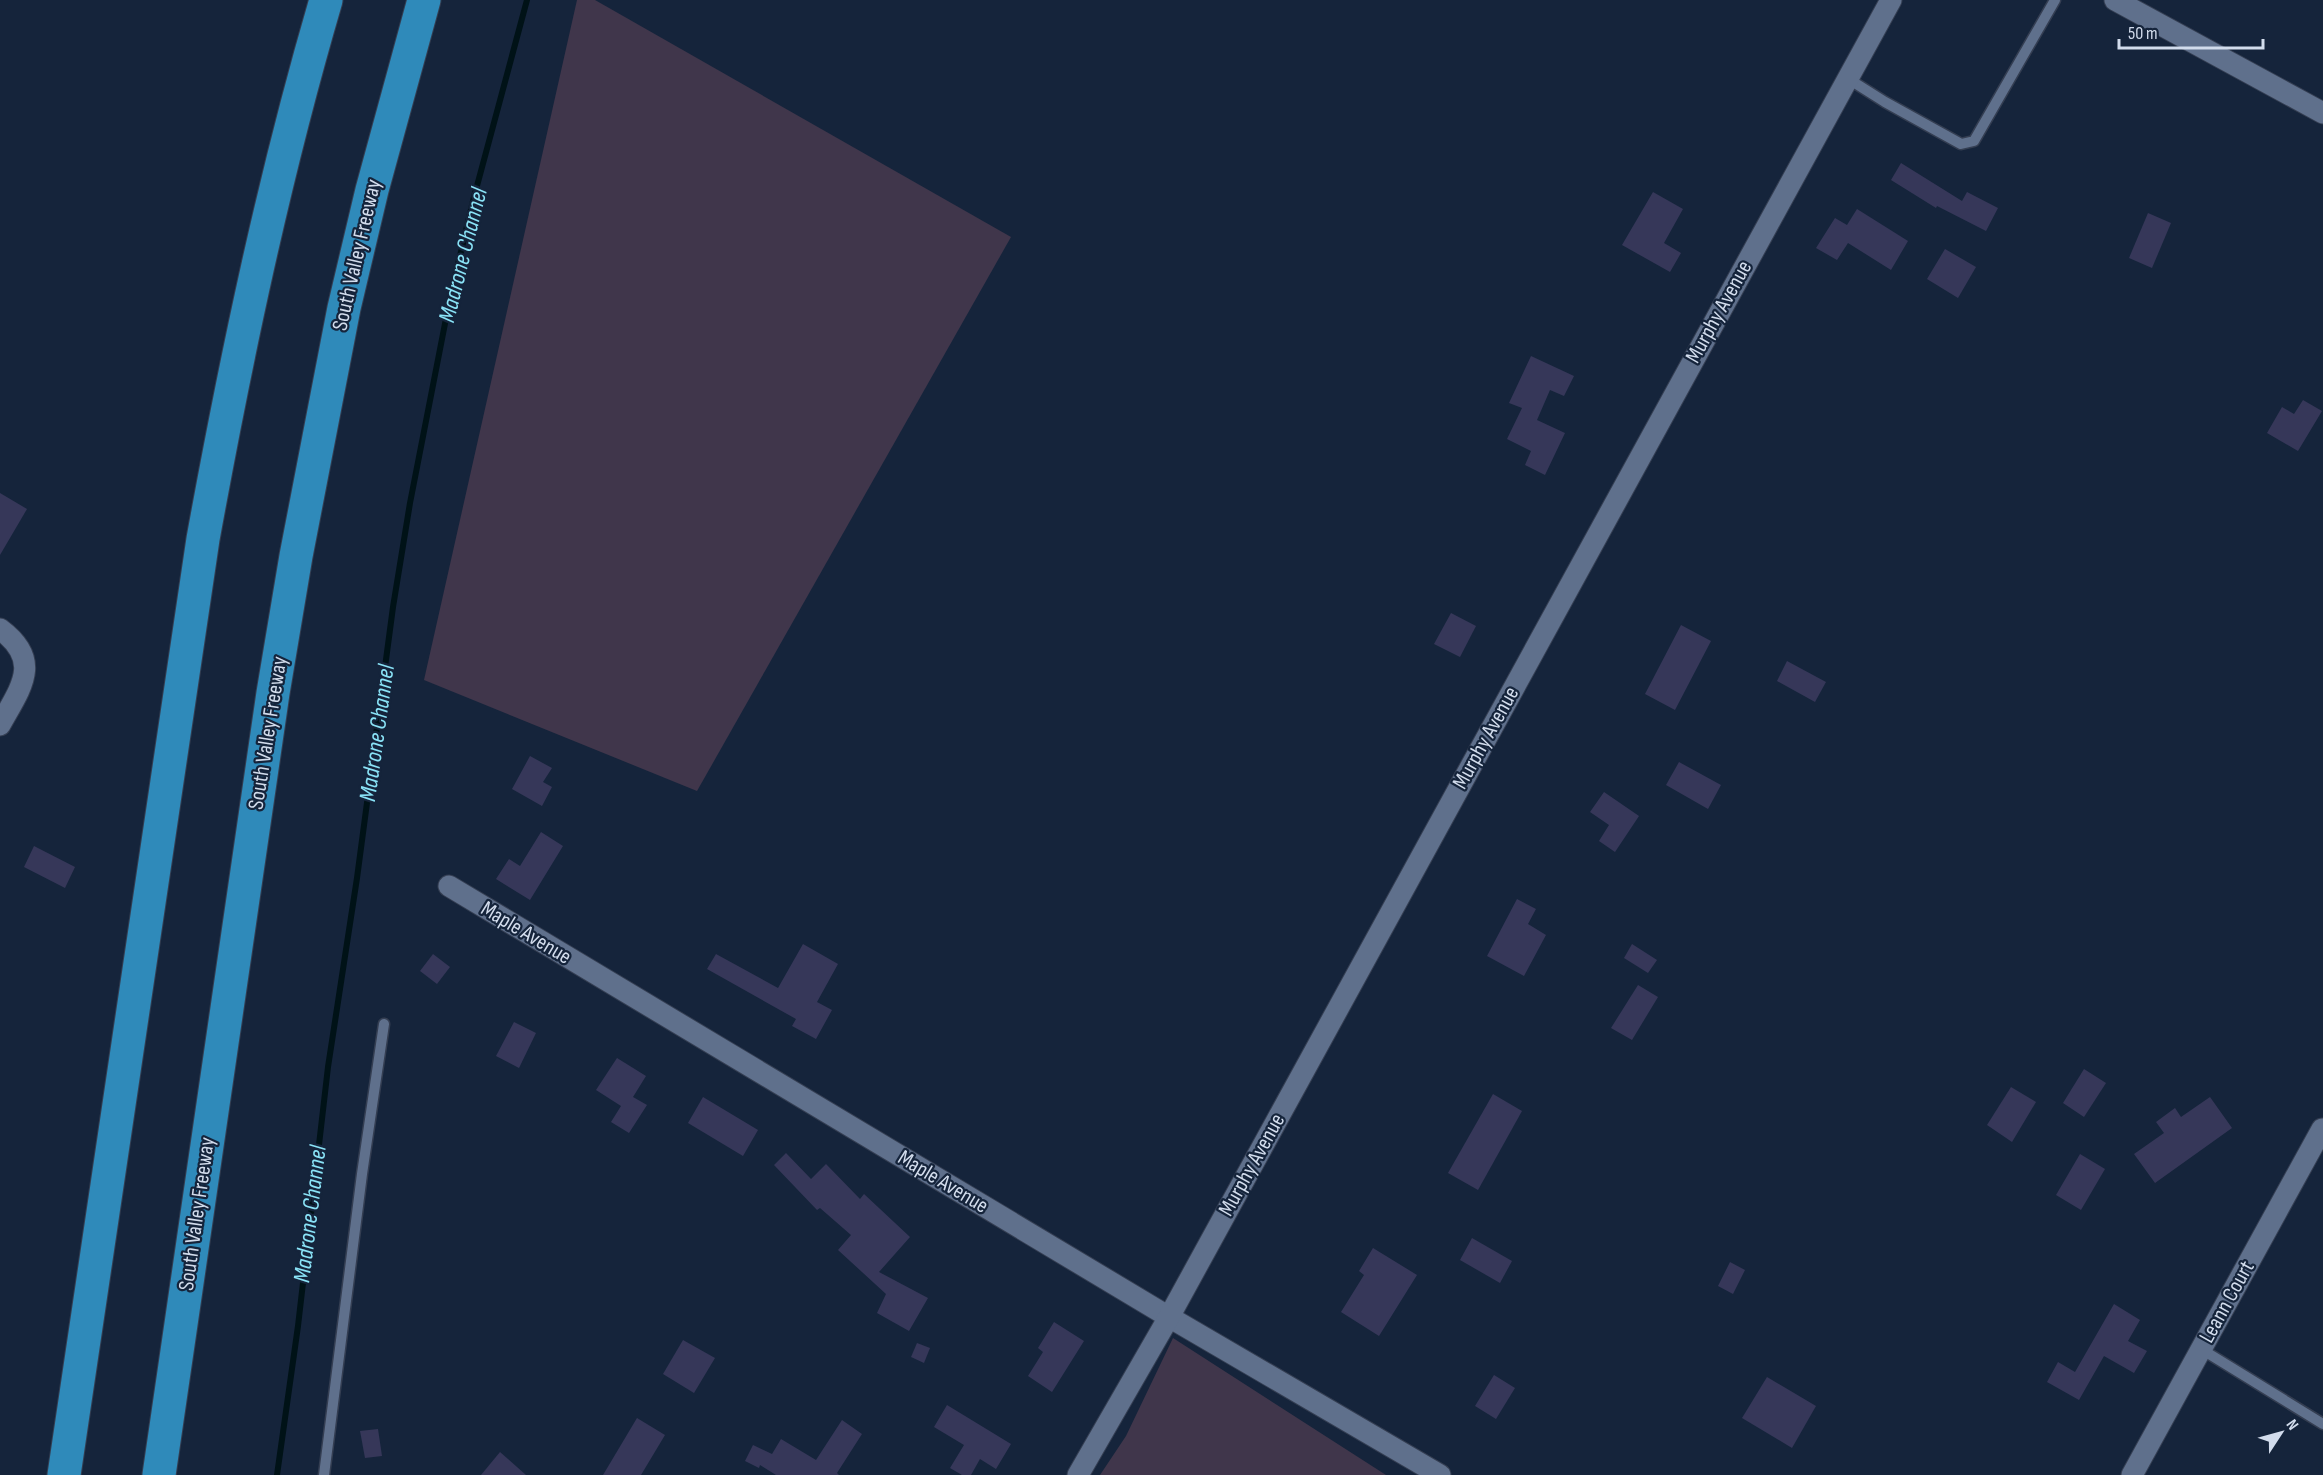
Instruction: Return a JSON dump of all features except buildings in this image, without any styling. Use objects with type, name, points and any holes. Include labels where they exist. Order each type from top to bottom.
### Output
[{"type":"highway","points":[[64,1475],[203,539],[225,415],[251,291],[326,0]]},
{"type":"highway","name":"South Valley Freeway","points":[[159,1475],[273,693],[296,556],[344,308],[375,179],[424,0]]},
{"type":"street","name":"Murphy Avenue","points":[[1078,1475],[1169,1317],[1890,0]]},
{"type":"street","points":[[2115,0],[2323,113]]},
{"type":"street","points":[[0,629],[14,639],[24,655],[26,674],[0,725]]},
{"type":"street","name":"Maple Avenue","points":[[449,886],[1169,1317],[1440,1475]]},
{"type":"street","name":"Leann Court","points":[[2132,1475],[2323,1128]]},
{"type":"lane","points":[[1847,78],[1961,144],[1974,141],[2055,0]]},
{"type":"lane","points":[[324,1475],[362,1174],[384,1024]]},
{"type":"lane","points":[[2201,1350],[2323,1424]]},
{"type":"shaded area","points":[[577,0],[595,0],[1011,237],[697,791],[424,680]]},
{"type":"shaded area","points":[[1173,1338],[1386,1475],[1100,1475],[1126,1436]]},
{"type":"waterway","name":"Madrone Channel","points":[[277,1475],[298,1326],[328,1067],[357,878],[393,607],[410,503],[450,298],[474,197],[527,0]]}]
